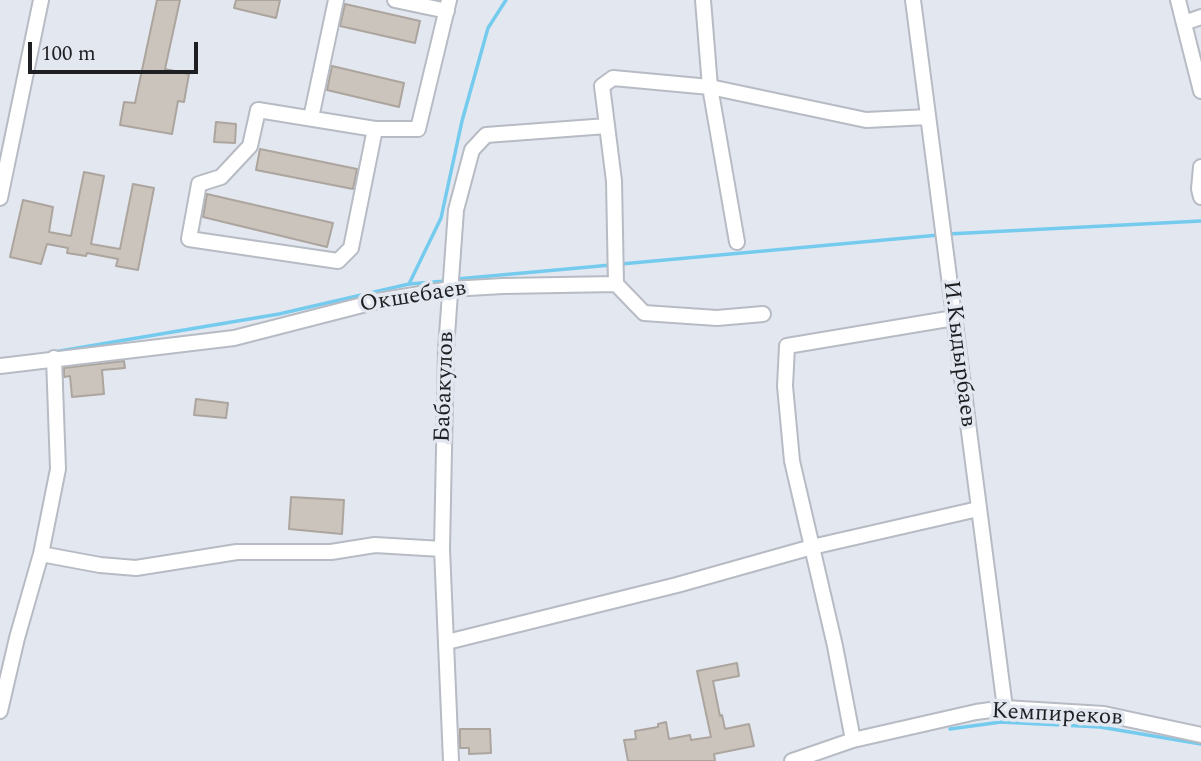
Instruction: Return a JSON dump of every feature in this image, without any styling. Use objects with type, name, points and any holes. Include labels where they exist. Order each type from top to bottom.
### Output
[{"type":"street","points":[[0,198],[41,0]]},
{"type":"street","points":[[311,118],[336,0]]},
{"type":"street","points":[[375,129],[351,248],[338,261],[189,239],[199,184],[220,177],[250,146],[258,110],[375,129],[418,130],[448,5],[395,0]]},
{"type":"street","points":[[703,0],[710,87],[737,242]]},
{"type":"street","name":"И.Кыдырбаев","points":[[913,0],[1005,708]]},
{"type":"street","points":[[1178,0],[1201,91]]},
{"type":"street","points":[[1184,23],[1201,17]]},
{"type":"street","points":[[763,314],[717,317],[644,313],[617,284],[614,181],[602,86],[613,78],[710,87],[866,120],[928,117]]},
{"type":"street","name":"Бабакулов","points":[[452,761],[442,548],[446,349],[456,210],[472,150],[486,135],[607,126]]},
{"type":"street","points":[[1201,167],[1201,197]]},
{"type":"street","name":"Окшебаев","points":[[0,366],[234,338],[378,301],[452,289],[617,284]]},
{"type":"street","points":[[853,740],[835,646],[792,461],[785,386],[787,346],[954,318]]},
{"type":"street","points":[[0,711],[41,554],[58,469],[54,358]]},
{"type":"street","points":[[447,642],[677,585],[812,547],[978,509]]},
{"type":"street","points":[[41,554],[100,565],[136,568],[237,552],[331,552],[375,545],[442,548]]},
{"type":"street","name":"Кемпиреков","points":[[792,761],[853,740],[1005,708],[1104,713],[1201,734]]},
{"type":"building","points":[[157,0],[180,0],[165,69],[189,74],[184,102],[178,101],[172,134],[120,125],[124,102],[135,103]]},
{"type":"building","points":[[236,0],[280,0],[276,18],[234,8]]},
{"type":"building","points":[[345,4],[420,21],[415,43],[340,26]]},
{"type":"building","points":[[332,66],[404,83],[399,107],[327,90]]},
{"type":"building","points":[[216,122],[236,124],[235,143],[214,142]]},
{"type":"building","points":[[260,149],[357,169],[353,189],[256,170]]},
{"type":"building","points":[[84,172],[104,176],[91,244],[120,249],[133,184],[154,188],[138,270],[116,266],[118,259],[87,253],[86,256],[67,253],[68,248],[47,244],[41,264],[10,257],[23,200],[53,207],[49,232],[71,236]]},
{"type":"building","points":[[207,194],[333,223],[327,247],[203,217]]},
{"type":"building","points":[[124,361],[125,368],[102,370],[104,394],[72,397],[70,376],[64,377],[64,368]]},
{"type":"building","points":[[196,399],[228,403],[226,418],[194,415]]},
{"type":"building","points":[[291,497],[344,500],[342,534],[289,529]]},
{"type":"building","points":[[737,663],[739,676],[713,681],[720,716],[722,715],[725,729],[749,724],[754,746],[714,754],[715,761],[628,761],[624,740],[636,739],[635,731],[658,727],[658,724],[666,722],[669,739],[690,735],[691,740],[711,737],[697,671]]},
{"type":"building","points":[[460,729],[490,729],[491,753],[469,754],[469,748],[460,748]]},
{"type":"waterway","points":[[409,284],[441,218],[462,121],[488,28],[506,0]]},
{"type":"waterway","points":[[948,234],[1201,221]]},
{"type":"waterway","points":[[621,264],[939,235]]},
{"type":"waterway","points":[[457,279],[611,265]]},
{"type":"waterway","points":[[54,352],[279,314],[409,284],[446,281]]},
{"type":"waterway","points":[[950,729],[1001,722],[1100,727],[1201,744]]}]
